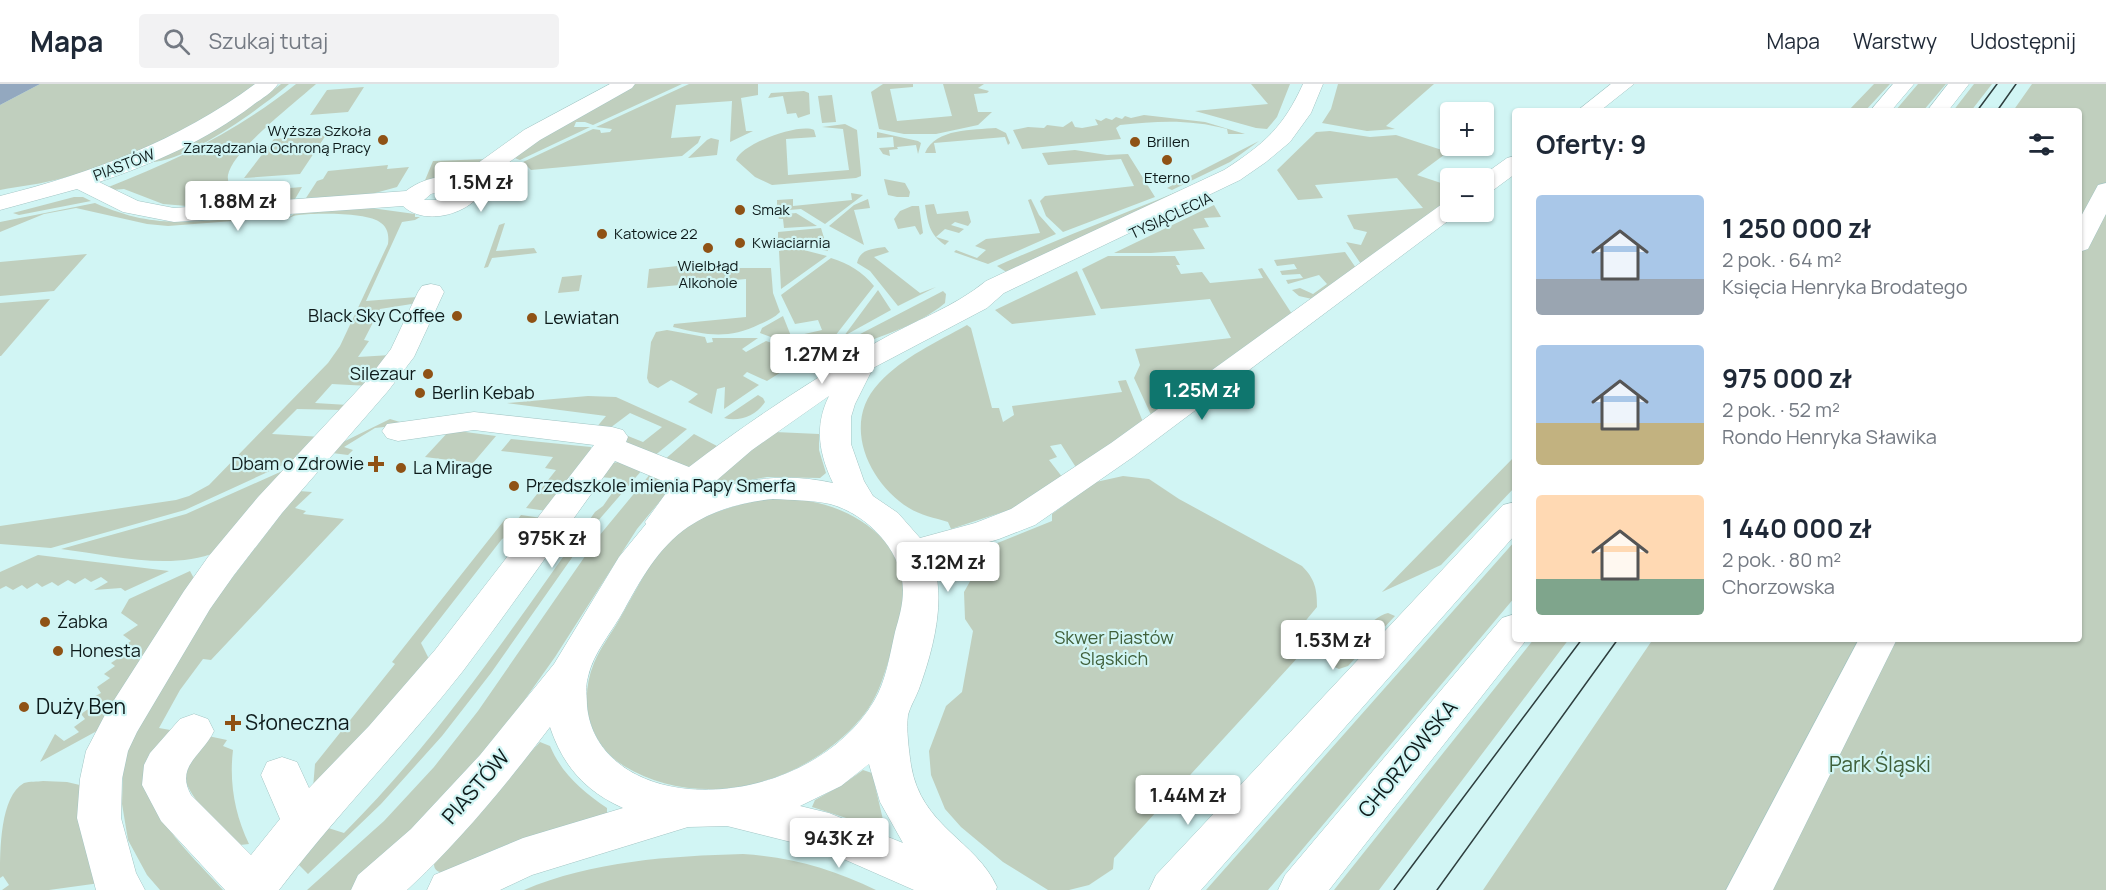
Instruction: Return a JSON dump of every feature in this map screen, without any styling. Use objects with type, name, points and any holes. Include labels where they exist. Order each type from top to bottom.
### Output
[{"type":"street","name":"PIASTÓW","points":[[0,203],[80,182],[135,163],[194,135],[268,84]]},
{"type":"street","points":[[486,168],[532,135],[625,84]]},
{"type":"street","name":"TYSIĄCLECIA","points":[[642,550],[693,481],[729,451],[861,363],[977,302],[995,286],[1192,194],[1250,164],[1280,139],[1295,122],[1310,95],[1313,84]]},
{"type":"street","name":"TYSIĄCLECIA","points":[[977,302],[1007,295],[1254,174],[1281,155],[1304,134],[1320,110],[1328,84]]},
{"type":"street","points":[[1591,108],[1624,84]]},
{"type":"street","points":[[1883,108],[1904,84]]},
{"type":"street","points":[[1940,108],[1959,84]]},
{"type":"street","points":[[1494,179],[1512,165]]},
{"type":"street","points":[[80,182],[131,207],[174,215],[412,198]]},
{"type":"street","points":[[2082,238],[2106,190]]},
{"type":"street","points":[[911,553],[987,531],[1023,517],[1122,450],[1440,216]]},
{"type":"street","points":[[122,890],[116,884],[99,818],[107,751],[121,723],[191,609],[221,566],[270,505],[378,385],[404,351],[431,292]]},
{"type":"street","points":[[861,363],[839,405],[836,420],[836,450],[843,475],[861,504]]},
{"type":"street","points":[[790,409],[820,410],[836,420]]},
{"type":"street","points":[[194,731],[165,765],[163,784],[176,808],[254,889],[304,823],[384,738],[449,660],[609,447],[612,437],[474,421],[398,430]]},
{"type":"street","points":[[609,447],[693,481]]},
{"type":"street","points":[[642,550],[664,527],[688,511],[742,492],[773,488],[799,489],[861,504],[890,525],[911,553],[918,572],[921,602],[910,649],[888,714],[890,767],[903,809],[921,834],[978,890]]},
{"type":"street","points":[[1172,890],[1512,516]]},
{"type":"street","name":"PIASTÓW","points":[[374,890],[427,843],[488,775],[568,674],[642,550]]},
{"type":"street","name":"CHORZOWSKA","points":[[1301,890],[1512,632]]},
{"type":"street","points":[[1749,890],[1876,642]]},
{"type":"street","points":[[568,674],[566,713],[572,737],[587,761],[608,780],[637,796],[658,803],[708,808],[829,832],[964,890]]},
{"type":"street","points":[[450,890],[523,858],[708,808],[765,800],[822,775],[854,752],[888,714]]},
{"type":"street","points":[[282,775],[304,823]]},
{"type":"green space","points":[[40,84],[255,84],[188,128],[138,152],[63,178],[0,190],[0,105]]},
{"type":"green space","points":[[281,84],[289,84],[261,106],[203,144],[166,160],[151,162],[218,127]]},
{"type":"green space","points":[[296,84],[316,84],[252,140],[232,165],[228,175],[231,193],[302,187],[295,199],[187,206],[163,204],[124,189],[106,188],[205,144],[251,117]]},
{"type":"green space","points":[[635,84],[682,84],[593,125],[576,122],[574,127],[590,127],[520,160],[509,156]]},
{"type":"green space","points":[[689,84],[758,84],[758,95],[741,98],[746,131],[753,131],[730,142],[732,101],[676,105],[671,138],[701,136],[698,143],[682,156],[531,170],[523,162],[593,129],[600,130],[601,133],[610,132],[612,129],[596,127]]},
{"type":"green space","points":[[883,84],[913,84],[913,87],[890,89],[897,121],[952,116],[943,84],[984,84],[978,88],[989,91],[987,93],[974,94],[978,112],[992,112],[978,125],[936,134],[904,134],[879,129],[871,92]]},
{"type":"green space","points":[[1251,84],[1290,84],[1277,117],[1267,129],[1195,111],[1268,104]]},
{"type":"green space","points":[[1338,84],[1434,84],[1386,126],[1395,129],[1367,131],[1322,123],[1331,109]]},
{"type":"green space","points":[[1874,84],[1890,84],[1868,108],[1851,108]]},
{"type":"green space","points":[[1918,84],[1946,84],[1926,108],[1898,108]]},
{"type":"green space","points":[[1974,84],[1992,84],[1973,108],[1955,108]]},
{"type":"green space","name":"Park Śląski","points":[[2032,84],[2106,84],[2106,890],[1483,890],[1651,642],[2082,642],[2082,108],[2015,108]]},
{"type":"green space","points":[[364,87],[348,112],[310,115],[327,90]]},
{"type":"green space","points":[[804,91],[809,93],[810,114],[798,118],[796,113],[787,114],[783,96],[768,98],[771,93]]},
{"type":"green space","points":[[832,95],[836,122],[822,123],[818,96]]},
{"type":"green space","points":[[1144,115],[1205,122],[1245,134],[1228,134],[1227,129],[1200,124],[1147,123],[1120,125],[1116,128],[1121,139],[1022,149],[1013,130],[1028,127],[1044,128],[1047,125],[1063,127],[1072,121],[1075,127],[1082,128],[1098,125],[1095,119],[1101,121],[1106,118],[1112,120],[1116,117],[1122,119],[1125,116],[1131,118]]},
{"type":"green space","points":[[845,124],[857,130],[861,176],[856,178],[772,185],[755,177],[736,160],[748,148],[771,136],[796,129],[807,129],[814,130],[816,137],[786,139],[788,175],[849,170],[843,129],[822,127]]},
{"type":"green space","points":[[996,128],[1006,133],[1010,143],[1008,145],[1005,137],[934,143],[936,153],[925,153],[930,145],[946,135],[966,130]]},
{"type":"green space","points":[[1330,131],[1370,137],[1396,135],[1440,149],[1440,156],[1443,156],[1417,175],[1440,183],[1440,207],[1361,264],[1346,242],[1361,245],[1367,232],[1354,229],[1347,215],[1423,208],[1397,178],[1315,185],[1323,198],[1298,200],[1277,170],[1316,132]]},
{"type":"green space","points":[[877,132],[918,141],[921,143],[918,154],[916,145],[889,150],[890,156],[883,154],[879,148],[894,147],[893,137],[877,138]]},
{"type":"green space","points":[[326,135],[300,174],[244,178],[274,139]]},
{"type":"green space","points":[[711,138],[719,140],[717,155],[688,158],[707,140]]},
{"type":"green space","points":[[1259,141],[1230,162],[1172,190],[1167,188]]},
{"type":"green space","points":[[1075,150],[1107,155],[1128,154],[1155,197],[1063,232],[1046,216],[1040,201],[1045,196],[1134,186],[1121,159],[1048,165],[1042,153]]},
{"type":"green space","points":[[487,159],[464,178],[423,185],[433,161]]},
{"type":"green space","points":[[388,165],[387,169],[409,167],[397,187],[368,195],[306,198],[317,181],[323,179],[328,171]]},
{"type":"green space","points":[[1235,167],[1011,275],[997,266],[1176,192]]},
{"type":"green space","points":[[884,179],[905,183],[910,192],[909,197],[888,195]]},
{"type":"green space","points":[[851,193],[863,195],[825,224],[801,209],[777,211],[777,200],[793,199],[793,206],[852,200]]},
{"type":"green space","points":[[74,197],[83,197],[91,201],[19,215],[13,213]]},
{"type":"green space","points":[[868,199],[870,208],[854,210],[864,245],[829,226],[854,205]]},
{"type":"green space","points":[[1031,199],[1039,215],[1056,234],[988,264],[954,252],[956,250],[977,258],[986,250],[975,246],[986,239],[1040,233],[1028,200]]},
{"type":"green space","points":[[95,203],[131,216],[162,221],[232,219],[233,221],[168,226],[147,224],[76,208],[44,214],[0,232],[0,222]]},
{"type":"green space","points":[[934,204],[937,214],[968,211],[971,222],[968,226],[955,222],[951,225],[964,229],[959,233],[945,229],[936,237],[928,223],[925,205]]},
{"type":"green space","points":[[1214,205],[1221,217],[1204,218],[1209,227],[1193,229],[1205,249],[1114,253]]},
{"type":"green space","points":[[919,206],[923,233],[920,235],[915,226],[898,229],[894,219],[900,211]]},
{"type":"green space","points":[[371,208],[415,214],[415,217],[420,217],[402,222],[366,301],[417,297],[418,303],[380,309],[364,340],[369,341],[358,357],[391,355],[369,386],[332,384],[315,403],[348,405],[341,410],[297,409],[272,434],[322,437],[307,454],[185,510],[51,548],[0,544],[0,526],[176,500],[209,485],[328,363],[340,346],[388,244],[388,232],[375,219],[342,214],[317,214],[297,215],[287,219],[295,213]]},
{"type":"green space","points":[[796,213],[817,226],[784,228],[783,219],[779,219],[778,215]]},
{"type":"green space","points":[[505,223],[496,251],[534,248],[537,253],[492,258],[488,267],[484,268],[499,225]]},
{"type":"green space","points":[[821,228],[828,251],[798,245],[778,245],[778,232]]},
{"type":"green space","points":[[936,237],[949,241],[945,245]]},
{"type":"green space","points":[[885,247],[889,252],[874,257],[920,293],[936,287],[898,306],[870,271],[857,263],[864,252]]},
{"type":"green space","points":[[796,248],[827,256],[781,289],[779,251]]},
{"type":"green space","points":[[1345,252],[1356,268],[1312,299],[1299,296],[1292,290],[1300,288],[1313,294],[1327,284],[1319,275],[1288,284],[1286,280],[1303,278],[1300,274],[1282,275],[1280,271],[1297,269],[1294,264],[1277,266],[1274,260]]},
{"type":"green space","points":[[87,254],[54,291],[0,296],[0,262]]},
{"type":"green space","points":[[1108,256],[1175,256],[1180,265],[1176,265],[1181,274],[1202,272],[1210,283],[1263,278],[1258,269],[1262,268],[1292,314],[1152,417],[1134,378],[1140,365],[1135,349],[1231,338],[1210,299],[1101,309],[1082,269]]},
{"type":"green space","points":[[831,258],[855,269],[874,286],[828,345],[816,351],[805,348],[800,335],[822,330],[818,320],[795,324],[781,295]]},
{"type":"green space","points":[[697,264],[705,268],[771,268],[773,293],[780,312],[748,329],[727,334],[707,334],[673,327],[674,324],[746,317],[746,279],[647,288],[649,269]]},
{"type":"green space","points":[[1077,271],[1096,315],[1012,324],[995,310]]},
{"type":"green space","points":[[582,275],[579,291],[558,293],[562,277]]},
{"type":"green space","points":[[878,290],[891,310],[844,336]]},
{"type":"green space","points":[[943,291],[946,294],[945,303],[922,318],[845,350],[837,346]]},
{"type":"green space","points":[[50,299],[1,356],[0,356],[0,303]]},
{"type":"green space","points":[[783,316],[795,346],[760,333],[762,328]]},
{"type":"green space","points":[[967,325],[971,328],[992,408],[999,408],[1003,422],[1014,415],[1012,406],[1122,392],[1118,381],[1126,380],[1143,422],[1077,469],[1061,444],[1050,446],[1057,457],[1049,460],[1063,478],[1015,508],[951,529],[948,522],[909,508],[894,497],[882,483],[871,468],[864,451],[861,433],[862,416],[868,399],[888,374],[921,351]]},
{"type":"green space","points":[[667,330],[705,337],[707,343],[713,342],[712,338],[758,338],[742,349],[746,352],[766,341],[808,355],[767,381],[747,372],[743,376],[759,385],[724,409],[725,387],[717,389],[712,414],[688,402],[698,394],[671,380],[658,388],[649,383],[647,378],[651,342],[656,332]]},
{"type":"green space","points":[[758,395],[765,402],[757,411],[747,417],[724,418]]},
{"type":"green space","points":[[588,396],[616,397],[687,429],[653,457],[626,444],[625,438],[628,436],[643,442],[662,427],[630,413],[610,428],[595,429],[606,416],[507,403]]},
{"type":"green space","points":[[390,419],[400,422],[438,419],[375,428],[344,447],[353,450],[348,455],[332,453],[341,443]]},
{"type":"green space","points":[[450,430],[496,436],[473,463],[425,457]]},
{"type":"green space","points":[[775,432],[819,434],[819,450],[826,473],[820,478],[767,477],[723,485],[714,483],[715,477]]},
{"type":"green space","points":[[694,434],[717,446],[688,471],[663,461]]},
{"type":"green space","points":[[511,439],[591,447],[590,454],[547,511],[526,508],[556,470],[545,468],[553,457],[501,451]]},
{"type":"green space","points":[[1512,459],[1512,490],[1441,565],[1382,592]]},
{"type":"green space","points":[[623,461],[643,469],[597,522],[491,673],[442,736],[381,804],[308,874],[294,860],[322,826],[344,833],[413,757],[476,678],[595,512],[603,506],[622,479],[600,477],[613,463]]},
{"type":"green space","points":[[298,464],[217,552],[199,558],[160,561],[120,558],[61,549],[186,514]]},
{"type":"green space","points":[[651,473],[675,483],[637,529],[555,657],[501,733],[354,890],[307,890],[384,821],[434,767],[478,711],[599,536]]},
{"type":"green space","name":"Skwer Piastów Śląskich","points":[[1123,476],[1149,479],[1179,499],[1302,566],[1310,575],[1314,585],[1317,607],[1288,642],[1301,654],[1114,858],[1113,869],[1089,885],[1069,890],[1048,890],[1003,862],[961,827],[945,809],[931,775],[929,751],[946,706],[962,692],[973,631],[965,619],[964,592],[990,546],[1052,521],[1052,514],[1096,482]]},
{"type":"green space","points":[[299,491],[312,492],[295,508],[306,511],[303,514],[344,519],[211,660],[203,659],[180,690],[159,728],[176,731],[145,788],[160,817],[223,890],[160,890],[147,875],[128,840],[122,804],[123,770],[130,739],[212,604]]},
{"type":"green space","points":[[767,499],[808,501],[843,511],[874,531],[887,544],[896,559],[902,575],[903,606],[878,691],[862,717],[839,740],[812,760],[783,774],[751,784],[719,789],[686,788],[654,780],[624,766],[602,746],[590,720],[587,692],[589,677],[599,652],[655,556],[666,544],[705,517],[735,506]]},
{"type":"green space","points":[[521,515],[542,518],[502,539],[421,643],[431,663],[313,788],[315,764],[395,664],[392,662],[506,518],[517,520]]},
{"type":"green space","points":[[1512,544],[1512,601],[1268,890],[1206,890]]},
{"type":"green space","points":[[38,555],[169,571],[125,591],[121,588],[94,590],[108,582],[101,577],[91,582],[85,578],[75,584],[68,580],[58,586],[52,582],[42,587],[37,583],[27,589],[22,585],[13,590],[6,586],[0,589],[0,572]]},
{"type":"green space","points":[[190,571],[197,584],[106,726],[40,762],[55,734],[64,741],[79,732],[74,727],[85,719],[81,714],[94,705],[88,700],[101,693],[97,687],[110,678],[104,674],[115,666],[111,663],[123,655],[117,650],[131,641],[123,635],[138,625],[121,613],[129,599]]},
{"type":"green space","points":[[1388,613],[1395,616],[1348,666],[1339,669],[1332,666],[1331,664],[1366,627]]},
{"type":"green space","points":[[1532,642],[1567,642],[1379,890],[1334,890]]},
{"type":"green space","points":[[208,736],[227,740],[223,746],[233,750],[234,798],[249,844],[240,845],[204,810],[185,778],[182,766]]},
{"type":"green space","points":[[540,742],[550,746],[560,765],[581,788],[607,808],[607,813],[516,841],[451,870],[437,871],[434,866],[435,856]]},
{"type":"green space","points":[[863,770],[872,773],[884,824],[880,827],[812,807],[815,800]]},
{"type":"green space","points":[[67,782],[84,786],[100,883],[49,890],[2,890],[9,885],[3,876],[0,878],[0,866],[3,825],[10,799],[24,783]]},
{"type":"green space","points":[[743,854],[811,865],[876,890],[524,890],[550,880],[604,866],[688,856]]},
{"type":"water","points":[[0,84],[40,84],[0,105]]},
{"type":"tram line","points":[[1979,108],[1997,84]]},
{"type":"tram line","points":[[1999,108],[2016,84]]},
{"type":"tram line","points":[[1394,890],[1580,642]]},
{"type":"tram line","points":[[1437,890],[1616,642]]},
{"type":"place","name":"Wyższa Szkoła Zarządzania Ochroną Pracy","points":[[383,140]]},
{"type":"place","name":"Brillen","points":[[1135,142]]},
{"type":"place","name":"Eterno","points":[[1167,160]]},
{"type":"place","name":"Smak","points":[[740,210]]},
{"type":"place","name":"Katowice 22","points":[[602,234]]},
{"type":"place","name":"Kwiaciarnia","points":[[740,243]]},
{"type":"place","name":"Wielbłąd Alkohole","points":[[708,248]]},
{"type":"place","name":"Black Sky Coffee","points":[[457,316]]},
{"type":"place","name":"Lewiatan","points":[[532,318]]},
{"type":"place","name":"Silezaur","points":[[428,374]]},
{"type":"place","name":"Berlin Kebab","points":[[420,393]]},
{"type":"place","name":"Dbam o Zdrowie","points":[[376,464]]},
{"type":"place","name":"La Mirage","points":[[401,468]]},
{"type":"place","name":"Przedszkole imienia Papy Smerfa","points":[[514,486]]},
{"type":"place","name":"Żabka","points":[[45,622]]},
{"type":"place","name":"Honesta","points":[[58,651]]},
{"type":"place","name":"Duży Ben","points":[[24,707]]},
{"type":"place","name":"Słoneczna","points":[[233,723]]}]
